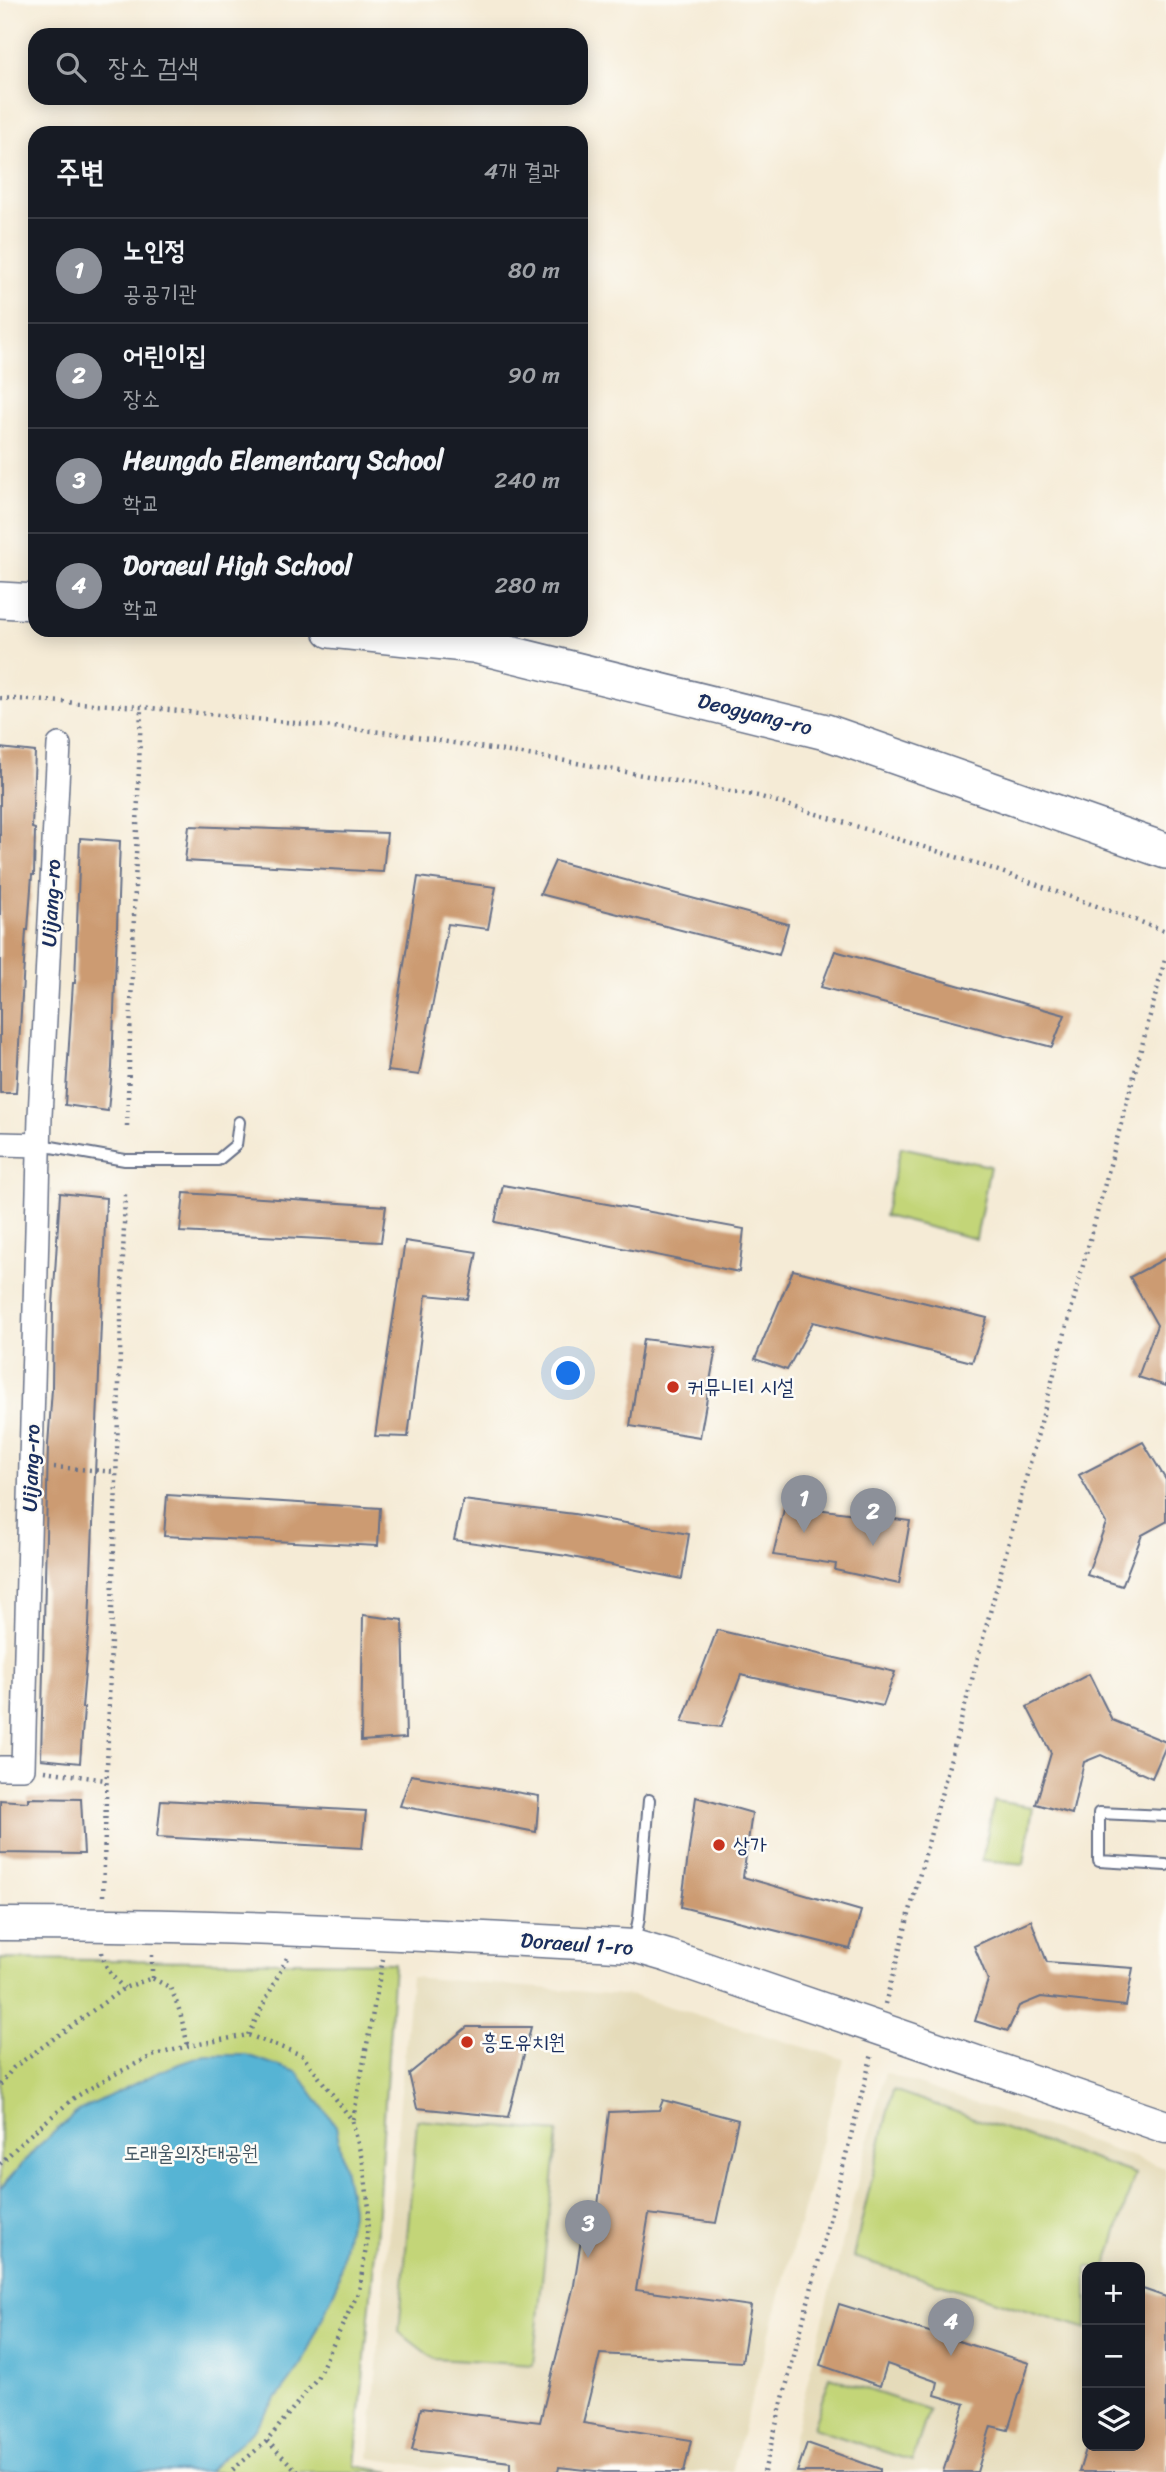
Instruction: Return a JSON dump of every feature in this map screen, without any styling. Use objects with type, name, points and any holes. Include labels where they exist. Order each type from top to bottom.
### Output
[{"type":"main road","points":[[0,600],[28,602]]},
{"type":"main road","name":"Deogyang-ro","points":[[398,637],[474,645],[826,732],[1166,851]]},
{"type":"street","name":"Uijang-ro","points":[[12,1768],[59,745]]},
{"type":"street","points":[[0,1144],[40,1145]]},
{"type":"street","name":"Doraeul 1-ro","points":[[0,1924],[102,1924],[388,1932],[634,1946],[1166,2127]]},
{"type":"lane","points":[[40,1145],[125,1160],[218,1160],[236,1145],[239,1122]]},
{"type":"lane","points":[[634,1946],[649,1800]]},
{"type":"lane","points":[[1166,1816],[1099,1812],[1099,1861],[1166,1865]]},
{"type":"path","points":[[0,698],[141,706],[391,733],[758,796],[979,863],[1166,931]]},
{"type":"path","points":[[127,1126],[141,706]]},
{"type":"path","points":[[885,2005],[1166,956]]},
{"type":"path","points":[[103,1896],[125,1193]]},
{"type":"path","points":[[53,1467],[116,1472]]},
{"type":"path","points":[[12,1768],[106,1780]]},
{"type":"path","points":[[102,1952],[103,1961],[113,1978],[124,1988]]},
{"type":"path","points":[[152,1952],[152,1978]]},
{"type":"path","points":[[248,2035],[289,1953]]},
{"type":"path","points":[[352,2120],[384,1955]]},
{"type":"path","points":[[0,2085],[13,2068],[124,1988],[152,1978],[170,1988],[180,2012],[188,2046]]},
{"type":"path","points":[[0,2164],[74,2098],[111,2076],[152,2056],[248,2035],[302,2055],[352,2120],[363,2163],[369,2208],[359,2291],[317,2378],[267,2441],[230,2472]]},
{"type":"path","points":[[764,2472],[873,2050]]},
{"type":"path","points":[[267,2441],[298,2472]]},
{"type":"shaded area","points":[[411,1977],[634,1996],[844,2059],[732,2472],[461,2472],[369,2458]]},
{"type":"shaded area","points":[[885,2073],[1166,2168],[1166,2472],[785,2472]]},
{"type":"green space","points":[[901,1147],[990,1166],[976,1239],[884,1216]]},
{"type":"green space","points":[[994,1801],[1033,1807],[1024,1864],[982,1860]]},
{"type":"green space","name":"도래울의장대공원","points":[[0,1959],[394,1963],[376,2241],[355,2466],[391,2472],[0,2472]]},
{"type":"green space","points":[[893,2090],[1135,2174],[1108,2262],[1082,2262],[1082,2327],[853,2257]]},
{"type":"green space","points":[[417,2120],[558,2132],[533,2365],[434,2359],[399,2332]]},
{"type":"green space","points":[[830,2377],[929,2410],[912,2461],[813,2428]]},
{"type":"water","name":"도래울의장대공원","points":[[205,2055],[246,2055],[297,2072],[336,2126],[352,2208],[337,2285],[302,2364],[254,2429],[207,2472],[0,2472],[4,2375],[0,2365],[0,2189],[36,2148],[78,2111],[163,2070]]},
{"type":"building","points":[[0,748],[35,752],[32,828],[35,829],[34,875],[26,930],[16,1093],[0,1093]]},
{"type":"building","points":[[189,826],[387,833],[383,872],[185,861]]},
{"type":"building","points":[[80,838],[120,841],[108,1111],[65,1105],[75,983]]},
{"type":"building","points":[[555,861],[788,924],[779,955],[540,894]]},
{"type":"building","points":[[418,877],[496,887],[488,929],[448,924],[419,1075],[387,1071]]},
{"type":"building","points":[[835,951],[1065,1015],[1052,1047],[821,987]]},
{"type":"building","points":[[503,1185],[744,1229],[739,1272],[495,1222]]},
{"type":"building","points":[[60,1193],[106,1198],[89,1625],[80,1763],[41,1759],[48,1445]]},
{"type":"building","points":[[184,1193],[386,1206],[381,1242],[180,1232]]},
{"type":"building","points":[[405,1241],[477,1252],[468,1299],[426,1295],[408,1437],[375,1436]]},
{"type":"building","points":[[1166,1258],[1166,1386],[1138,1377],[1157,1325],[1130,1277]]},
{"type":"building","points":[[793,1270],[987,1318],[972,1362],[813,1322],[787,1370],[755,1359]]},
{"type":"building","name":"커뮤니티 시설","points":[[643,1339],[716,1348],[700,1437],[630,1426]]},
{"type":"building","points":[[1143,1442],[1166,1480],[1166,1522],[1142,1535],[1122,1586],[1087,1575],[1106,1523],[1079,1475]]},
{"type":"building","points":[[167,1495],[380,1508],[378,1546],[164,1536]]},
{"type":"building","points":[[463,1500],[574,1514],[689,1534],[682,1579],[567,1556],[454,1540]]},
{"type":"building","points":[[785,1505],[910,1521],[899,1584],[835,1570],[836,1564],[773,1555]]},
{"type":"building","points":[[363,1615],[403,1620],[406,1738],[361,1741]]},
{"type":"building","points":[[717,1630],[895,1672],[883,1706],[741,1675],[721,1727],[682,1722]]},
{"type":"building","points":[[1089,1674],[1112,1720],[1166,1742],[1166,1746],[1152,1778],[1101,1755],[1084,1762],[1072,1814],[1036,1804],[1051,1753],[1027,1707]]},
{"type":"building","points":[[411,1775],[539,1796],[536,1832],[400,1806]]},
{"type":"building","name":"상가","points":[[696,1797],[752,1813],[743,1877],[861,1911],[850,1949],[681,1907]]},
{"type":"building","points":[[28,1798],[81,1799],[84,1854],[0,1853],[0,1800],[28,1802]]},
{"type":"building","points":[[161,1800],[366,1811],[362,1848],[157,1837]]},
{"type":"building","points":[[1031,1920],[1047,1962],[1133,1968],[1126,2006],[1041,1997],[1019,2006],[1008,2031],[975,2021],[988,1980],[974,1946]]},
{"type":"building","points":[[467,2027],[531,2027],[508,2117],[417,2108],[409,2074]]},
{"type":"building","points":[[663,2100],[738,2120],[716,2223],[649,2214],[636,2290],[751,2306],[742,2362],[600,2354],[583,2423],[691,2440],[684,2472],[604,2472],[559,2467],[558,2472],[510,2472],[510,2462],[412,2450],[421,2408],[540,2422],[574,2285],[581,2240],[595,2231],[609,2112],[659,2110]]},
{"type":"building","points":[[1145,2290],[1166,2297],[1166,2472],[1079,2472],[1085,2451],[1145,2451]]},
{"type":"building","points":[[839,2304],[1029,2363],[1008,2430],[991,2426],[977,2472],[943,2472],[965,2404],[935,2395],[938,2382],[887,2364],[880,2386],[820,2365]]},
{"type":"building","points":[[807,2443],[880,2469],[880,2472],[797,2472]]},
{"type":"place","name":"커뮤니티 시설","points":[[673,1387]]},
{"type":"place","name":"노인정","points":[[804,1533]]},
{"type":"place","name":"어린이집","points":[[873,1546]]},
{"type":"place","name":"상가","points":[[719,1845]]},
{"type":"place","name":"흥도유치원","points":[[467,2042]]},
{"type":"place","name":"Heungdo Elementary School","points":[[588,2258]]},
{"type":"place","name":"Doraeul High School","points":[[951,2356]]}]
